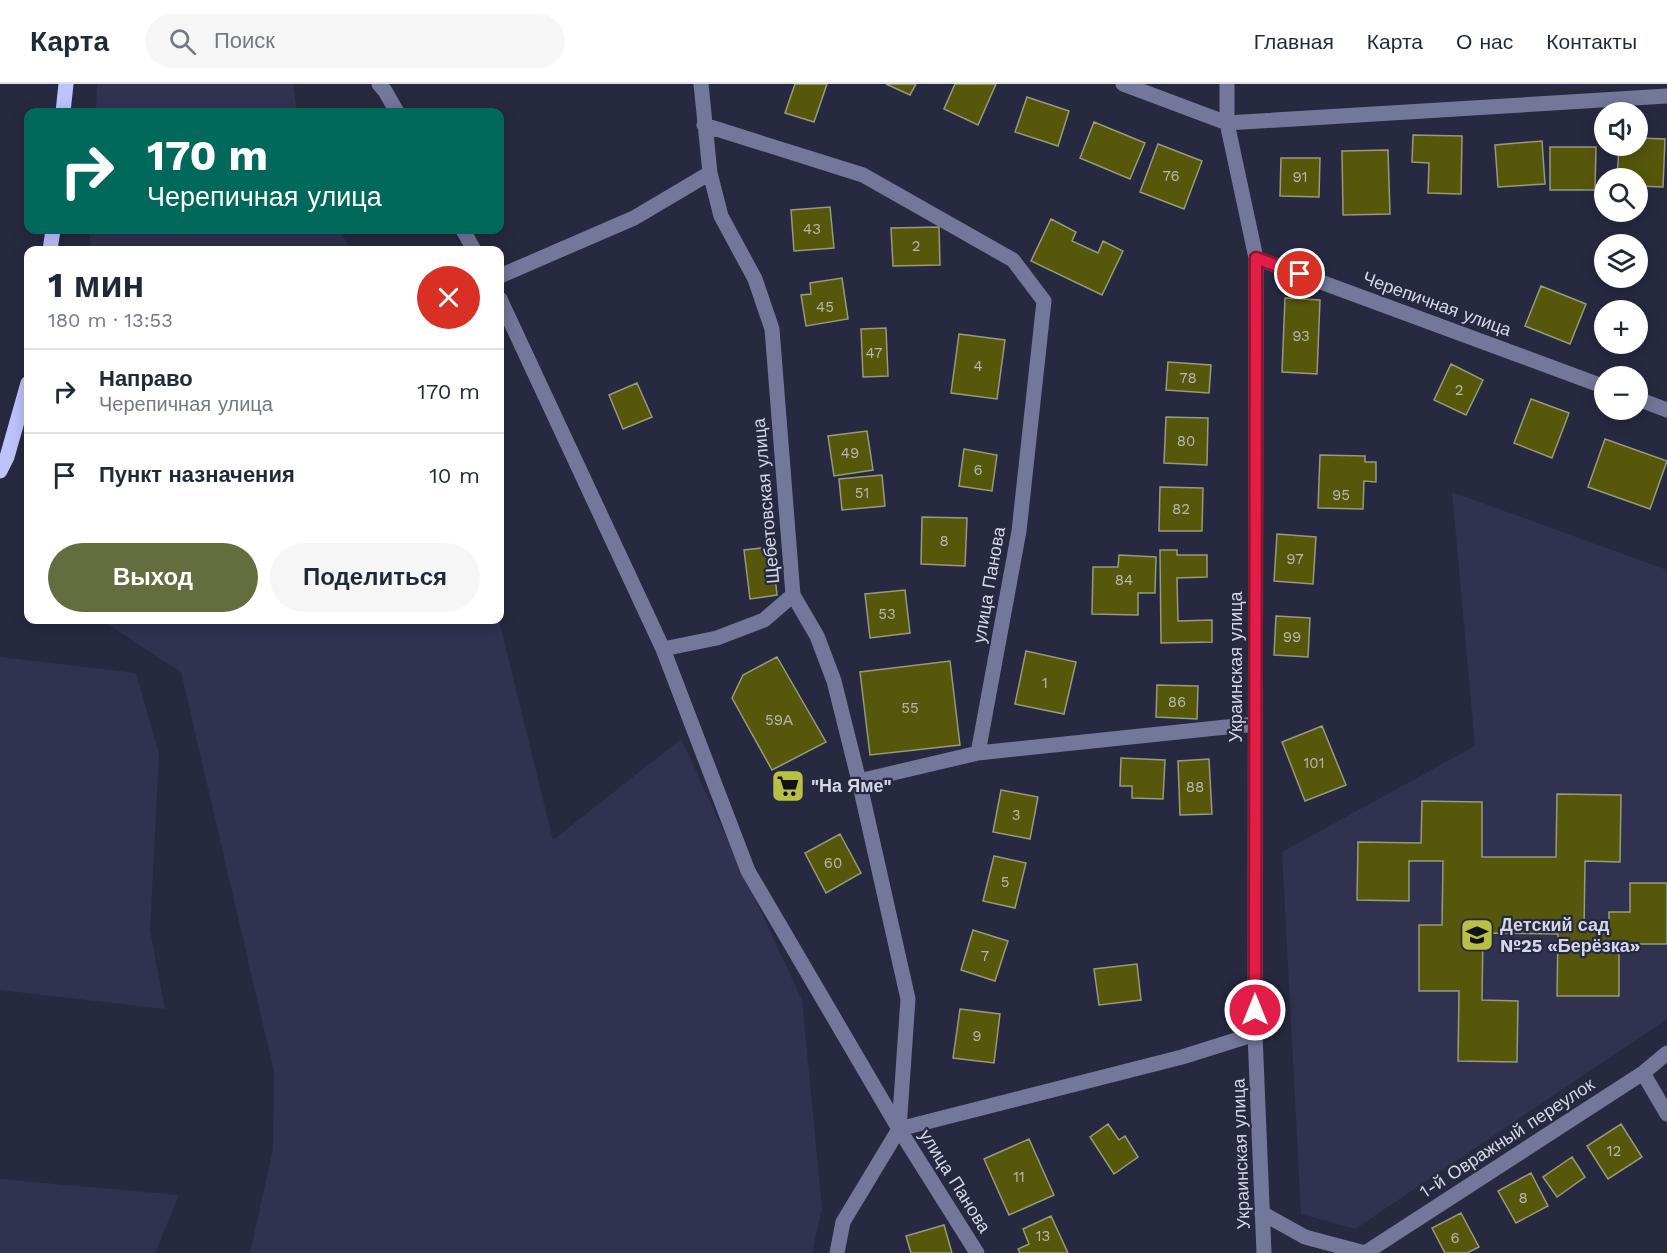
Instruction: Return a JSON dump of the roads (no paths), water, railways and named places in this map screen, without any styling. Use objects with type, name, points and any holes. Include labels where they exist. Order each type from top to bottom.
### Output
[{"type":"main road","points":[[63,108],[66,84]]},
{"type":"main road","points":[[0,471],[7,457],[24,398]]},
{"type":"street","points":[[379,84],[395,108]]},
{"type":"street","name":"Щебетовская улица","points":[[700,84],[710,173],[721,216],[755,279],[772,329],[793,595],[817,636],[834,681],[908,999],[899,1129],[843,1222],[837,1253]]},
{"type":"street","points":[[1123,84],[1227,123],[1643,91],[1667,96]]},
{"type":"street","name":"Украинская улица","points":[[1227,84],[1227,123],[1256,258],[1255,1034],[1264,1253]]},
{"type":"street","name":"улица Панова","points":[[704,125],[863,175],[1013,260],[1044,301],[1019,531],[978,753]]},
{"type":"street","points":[[504,274],[634,218],[710,173]]},
{"type":"street","name":"Черепичная улица","points":[[1256,258],[1594,383]]},
{"type":"street","name":"улица Панова","points":[[504,308],[663,649],[748,871],[899,1129],[977,1253]]},
{"type":"street","points":[[1648,403],[1667,410]]},
{"type":"street","points":[[663,649],[717,638],[764,620],[793,595]]},
{"type":"street","points":[[859,781],[978,753],[1256,724]]},
{"type":"street","points":[[899,1129],[1182,1057],[1255,1034]]},
{"type":"street","name":"1-й Овражный переулок","points":[[1262,1213],[1305,1238],[1365,1253],[1643,1073],[1667,1053]]},
{"type":"street","points":[[1643,1073],[1667,1114]]},
{"type":"place","name":"\"На Яме\"","points":[[788,786]]},
{"type":"place","name":"Детский сад №25 «Берёзка»","points":[[1477,935]]}]
